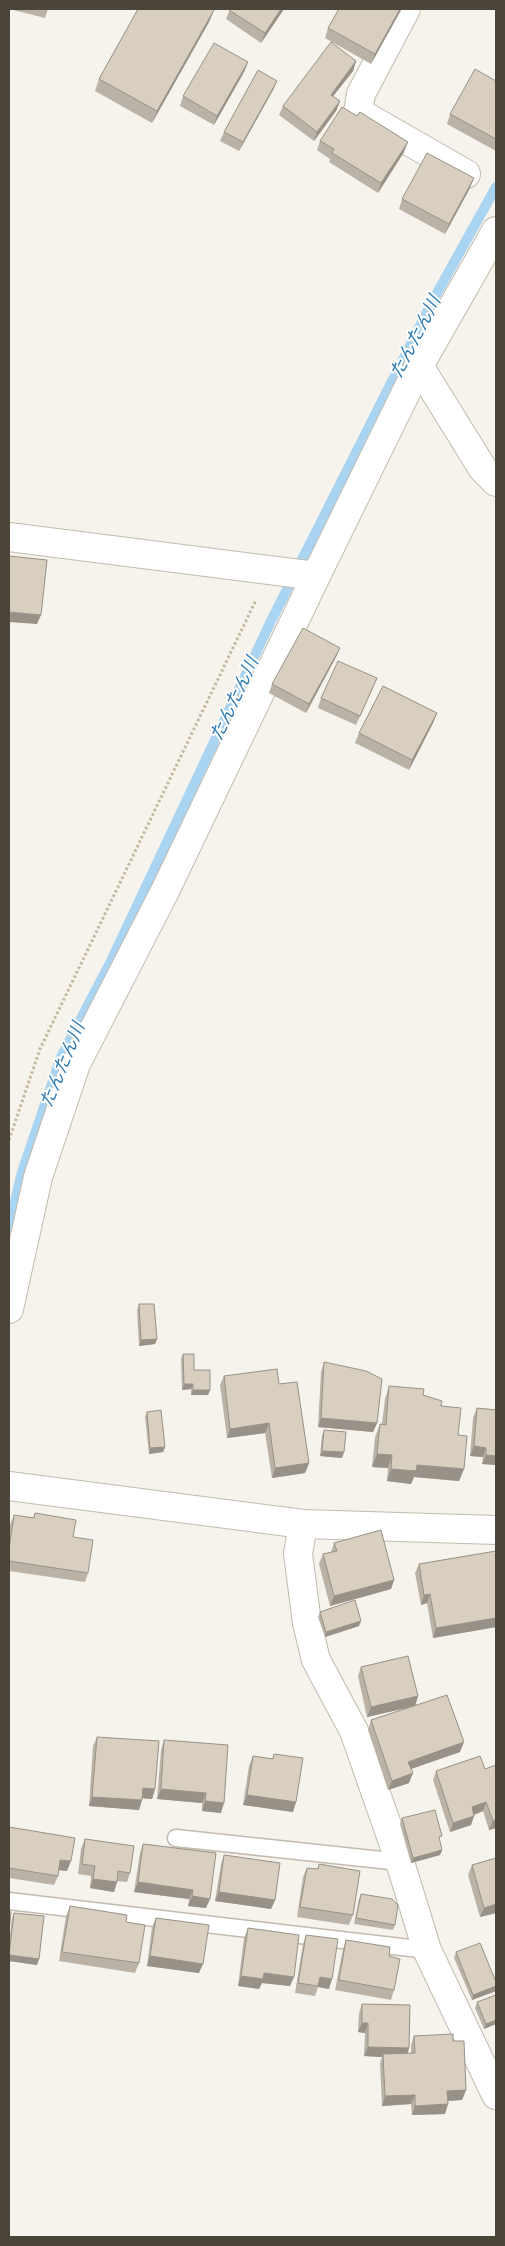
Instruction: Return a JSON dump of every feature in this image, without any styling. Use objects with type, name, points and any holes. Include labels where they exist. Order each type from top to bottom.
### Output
[{"type":"street","points":[[406,9],[361,94],[358,112],[466,174]]},
{"type":"street","points":[[9,1309],[38,1177],[76,1064],[165,891],[419,366],[487,267],[496,231]]},
{"type":"street","points":[[419,366],[483,469],[496,482]]},
{"type":"street","points":[[9,537],[316,576]]},
{"type":"street","points":[[9,1486],[303,1524],[496,1530]]},
{"type":"street","points":[[303,1524],[298,1554],[307,1623],[316,1660],[354,1731],[400,1862],[427,1950],[496,2095]]},
{"type":"lane","points":[[176,1838],[400,1862]]},
{"type":"lane","points":[[9,1900],[427,1950]]},
{"type":"path","points":[[9,1140],[40,1049],[278,570]]},
{"type":"building","points":[[138,9],[214,10],[157,111],[99,79]]},
{"type":"building","points":[[230,9],[281,9],[265,33]]},
{"type":"building","points":[[339,9],[400,9],[375,54],[328,28]]},
{"type":"building","points":[[331,42],[356,61],[331,95],[340,101],[317,132],[283,106]]},
{"type":"building","points":[[214,43],[248,62],[217,116],[183,96]]},
{"type":"building","points":[[475,69],[496,81],[496,139],[450,114]]},
{"type":"building","points":[[258,70],[277,81],[243,142],[224,132]]},
{"type":"building","points":[[342,107],[357,116],[360,112],[408,142],[381,183],[332,153],[334,149],[320,141]]},
{"type":"building","points":[[427,153],[474,178],[449,224],[402,199]]},
{"type":"building","points":[[9,556],[47,560],[41,615],[9,612]]},
{"type":"building","points":[[303,628],[340,648],[309,704],[272,684]]},
{"type":"building","points":[[338,661],[377,678],[360,716],[321,698]]},
{"type":"building","points":[[383,686],[437,713],[412,760],[359,733]]},
{"type":"building","points":[[139,1304],[154,1304],[157,1339],[141,1340]]},
{"type":"building","points":[[183,1354],[194,1354],[194,1370],[210,1370],[210,1390],[193,1390],[193,1384],[184,1384]]},
{"type":"building","points":[[324,1362],[366,1371],[382,1379],[377,1423],[321,1418]]},
{"type":"building","points":[[277,1369],[279,1384],[297,1382],[309,1463],[275,1468],[269,1423],[230,1429],[224,1376]]},
{"type":"building","points":[[389,1386],[424,1389],[423,1395],[442,1401],[441,1406],[461,1408],[458,1435],[467,1436],[464,1469],[417,1465],[416,1471],[391,1469],[392,1455],[377,1454],[380,1424],[386,1425]]},
{"type":"building","points":[[477,1408],[496,1410],[496,1456],[486,1455],[486,1448],[474,1446]]},
{"type":"building","points":[[161,1410],[165,1447],[150,1448],[147,1412]]},
{"type":"building","points":[[324,1430],[346,1432],[344,1452],[322,1451]]},
{"type":"building","points":[[35,1513],[76,1520],[73,1537],[93,1540],[88,1573],[9,1561],[14,1515],[34,1518]]},
{"type":"building","points":[[381,1530],[394,1580],[334,1596],[323,1554],[337,1551],[334,1543]]},
{"type":"building","points":[[496,1551],[496,1618],[436,1628],[430,1594],[424,1595],[419,1564]]},
{"type":"building","points":[[355,1600],[361,1621],[326,1632],[320,1612]]},
{"type":"building","points":[[408,1656],[418,1696],[371,1707],[361,1667]]},
{"type":"building","points":[[447,1695],[464,1742],[408,1762],[413,1773],[392,1781],[371,1720]]},
{"type":"building","points":[[97,1737],[159,1741],[155,1789],[143,1788],[142,1800],[92,1797]]},
{"type":"building","points":[[164,1740],[228,1745],[224,1803],[205,1801],[206,1793],[161,1789]]},
{"type":"building","points":[[274,1754],[303,1758],[296,1802],[247,1795],[253,1756],[273,1759]]},
{"type":"building","points":[[480,1756],[485,1769],[496,1765],[496,1819],[493,1821],[486,1802],[472,1807],[474,1816],[453,1823],[436,1771]]},
{"type":"building","points":[[435,1810],[442,1836],[439,1837],[442,1850],[413,1858],[402,1818]]},
{"type":"building","points":[[9,1827],[75,1838],[71,1861],[60,1860],[58,1876],[9,1868]]},
{"type":"building","points":[[85,1839],[134,1846],[130,1873],[118,1871],[117,1882],[93,1879],[95,1866],[82,1864]]},
{"type":"building","points":[[143,1844],[216,1853],[210,1899],[192,1896],[193,1890],[138,1882]]},
{"type":"building","points":[[224,1855],[280,1863],[275,1900],[219,1892]]},
{"type":"building","points":[[496,1858],[496,1904],[484,1908],[472,1865]]},
{"type":"building","points":[[319,1864],[360,1871],[353,1915],[300,1907],[307,1868],[318,1869]]},
{"type":"building","points":[[361,1894],[392,1899],[398,1905],[395,1925],[356,1918]]},
{"type":"building","points":[[70,1906],[127,1915],[126,1922],[145,1925],[139,1963],[62,1952]]},
{"type":"building","points":[[9,1911],[11,1912],[9,1932]]},
{"type":"building","points":[[14,1913],[44,1916],[39,1959],[9,1955]]},
{"type":"building","points":[[156,1918],[209,1925],[203,1964],[150,1956]]},
{"type":"building","points":[[248,1928],[299,1935],[294,1977],[264,1973],[263,1979],[241,1976]]},
{"type":"building","points":[[306,1935],[338,1939],[332,1979],[320,1977],[318,1986],[298,1983]]},
{"type":"building","points":[[346,1940],[390,1947],[389,1956],[400,1959],[394,1990],[339,1980]]},
{"type":"building","points":[[480,1943],[496,1986],[473,1995],[456,1952]]},
{"type":"building","points":[[496,1995],[496,2020],[486,2024],[477,2002]]},
{"type":"building","points":[[362,2004],[410,2005],[409,2048],[368,2047],[368,2023],[362,2023]]},
{"type":"building","points":[[453,2034],[453,2041],[464,2041],[466,2090],[447,2091],[448,2104],[415,2106],[415,2095],[385,2096],[383,2054],[415,2053],[414,2036]]},
{"type":"waterway","name":"たんたん川","points":[[9,1227],[22,1172],[61,1057],[111,961],[271,621],[432,302],[496,187]]}]
